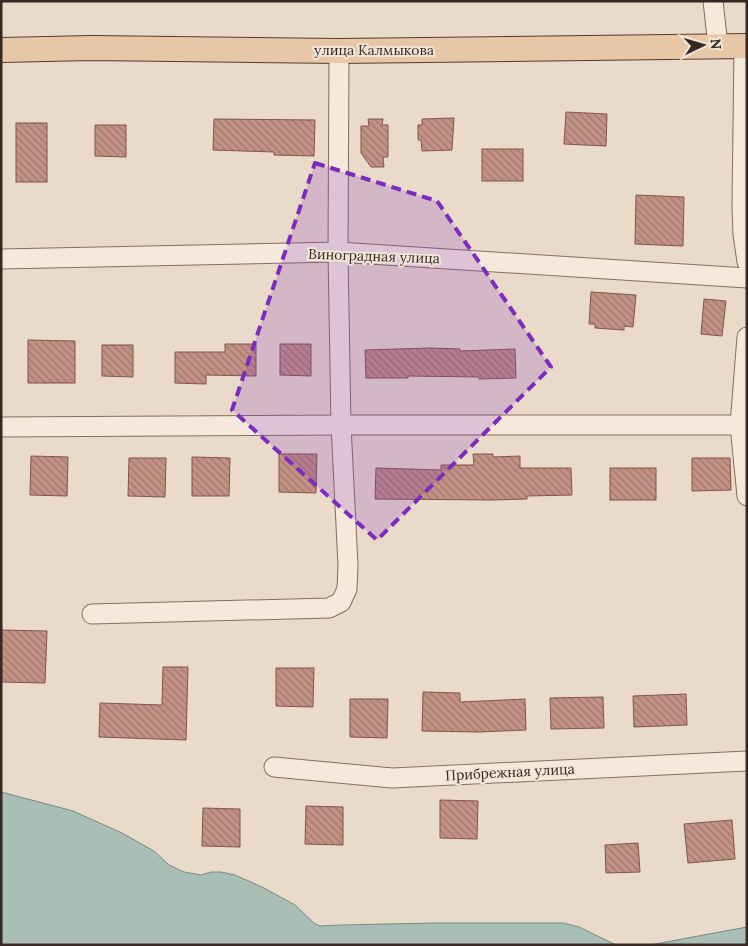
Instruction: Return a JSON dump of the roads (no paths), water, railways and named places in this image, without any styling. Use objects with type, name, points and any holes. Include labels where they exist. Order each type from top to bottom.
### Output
[{"type":"main road","name":"улица Калмыкова","points":[[1,50],[92,48],[339,51],[745,46]]},
{"type":"street","points":[[712,1],[718,46]]},
{"type":"street","points":[[745,46],[742,206],[747,262]]},
{"type":"street","points":[[92,614],[329,608],[341,602],[347,589],[348,565],[341,425],[338,252],[339,51]]},
{"type":"street","name":"Виноградная улица","points":[[1,259],[338,252],[747,278]]},
{"type":"street","points":[[747,337],[740,424],[747,495]]},
{"type":"street","points":[[1,427],[740,424]]},
{"type":"street","name":"Прибрежная улица","points":[[274,767],[392,778],[747,761]]}]
